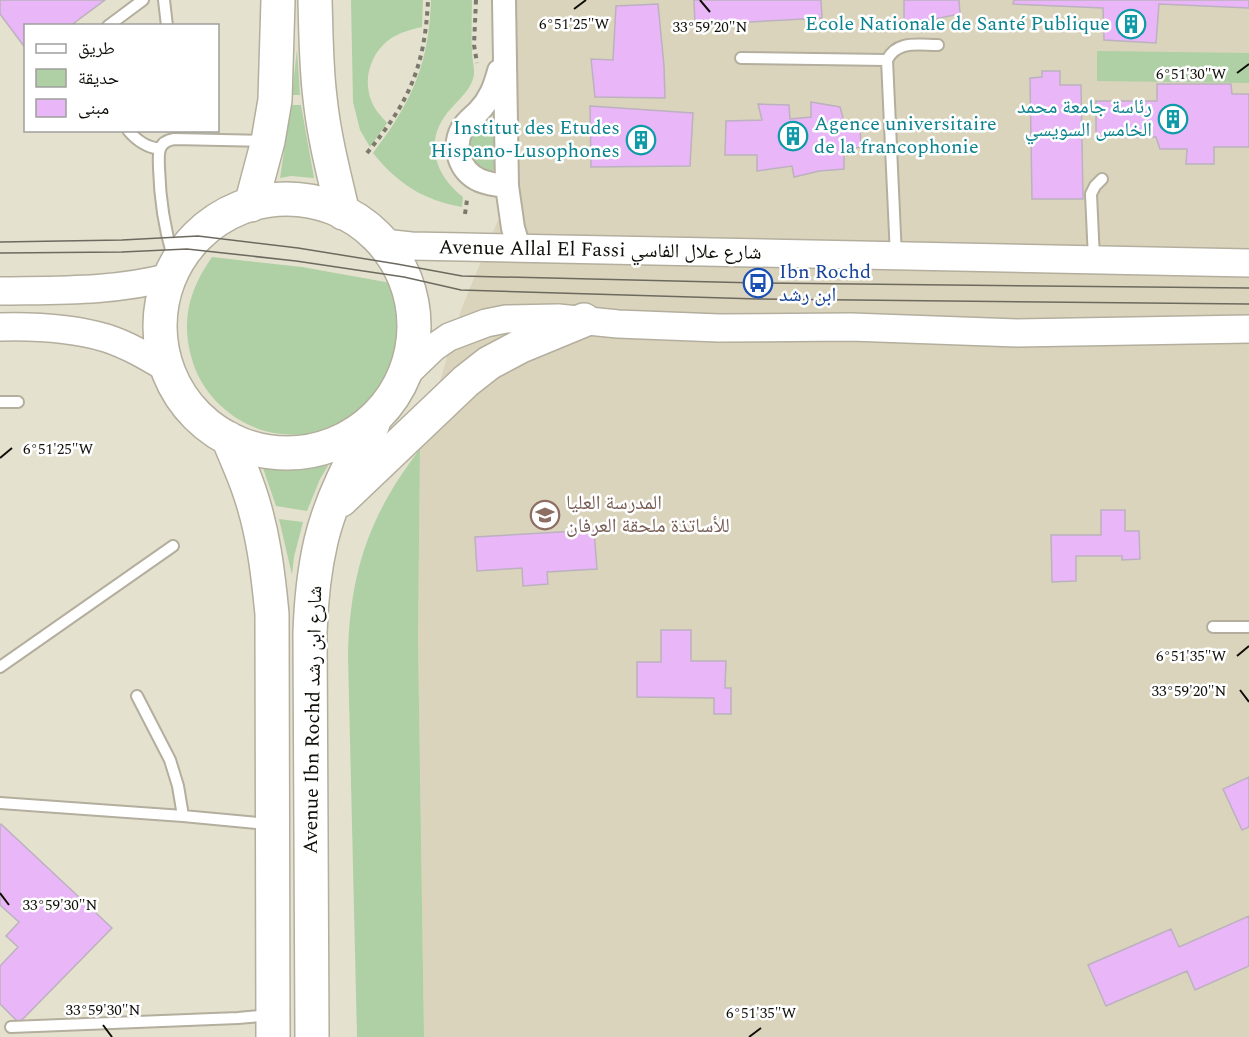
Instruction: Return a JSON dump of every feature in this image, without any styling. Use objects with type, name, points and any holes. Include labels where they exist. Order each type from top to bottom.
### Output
[{"type":"main road","points":[[251,205],[272,121],[276,83],[278,0]]},
{"type":"main road","points":[[315,0],[320,98],[333,174],[343,213]]},
{"type":"main road","points":[[288,199],[308,201],[343,213],[358,221],[382,243],[397,264],[410,297],[414,337],[404,376],[392,397],[377,416],[345,440],[326,447],[306,452],[286,453],[246,446],[228,438],[214,430],[192,409],[174,383],[168,369],[163,351],[161,314],[164,295],[173,272],[187,249],[213,223],[232,212],[251,205],[288,199]]},
{"type":"main road","points":[[331,509],[460,387],[489,363],[521,346],[584,320]]},
{"type":"main road","name":"Avenue Ibn Rochd شارع ابن رشد","points":[[312,1037],[310,633],[314,578],[321,542],[331,509],[351,461],[377,416]]},
{"type":"main road","name":"Avenue Ibn Rochd شارع ابن رشد","points":[[228,438],[258,521],[269,581],[272,614],[272,1026]]},
{"type":"street","points":[[504,0],[507,186],[509,207],[519,249]]},
{"type":"street","points":[[504,43],[491,95],[463,127],[457,146],[459,156],[469,174],[487,183],[507,186]]},
{"type":"street","name":"Avenue Allal El Fassi شارع علال الفاسي","points":[[382,243],[519,249],[1249,263]]},
{"type":"street","points":[[0,291],[81,291],[146,283],[173,272]]},
{"type":"street","points":[[404,376],[432,348],[449,338],[486,323],[540,318],[719,328],[850,327],[1017,333],[1249,329]]},
{"type":"street","points":[[0,327],[51,328],[104,338],[132,349],[168,369]]},
{"type":"lane","points":[[111,24],[143,0]]},
{"type":"lane","points":[[164,0],[167,24]]},
{"type":"lane","points":[[896,256],[887,60],[890,54],[902,46],[938,45]]},
{"type":"lane","points":[[741,58],[887,60]]},
{"type":"lane","points":[[130,132],[150,148],[160,149]]},
{"type":"lane","points":[[173,272],[160,185],[160,149],[163,144],[174,135],[268,141]]},
{"type":"lane","points":[[1094,259],[1091,194],[1102,179]]},
{"type":"lane","points":[[0,402],[18,402]]},
{"type":"lane","points":[[0,667],[173,546]]},
{"type":"lane","points":[[1214,627],[1249,627]]},
{"type":"lane","points":[[137,696],[170,760],[178,786],[183,816]]},
{"type":"lane","points":[[0,803],[271,824]]},
{"type":"lane","points":[[11,1027],[238,1018],[272,1026]]},
{"type":"path","points":[[367,153],[398,112],[415,77],[425,39],[428,0]]},
{"type":"shaded area","points":[[507,0],[1249,0],[1249,1037],[424,1037],[418,638],[420,449],[461,310],[505,203]]},
{"type":"green space","points":[[351,0],[423,0],[422,27],[402,33],[387,41],[375,55],[371,64],[368,82],[371,100],[387,123],[370,147],[360,130],[353,102]]},
{"type":"green space","points":[[431,0],[472,0],[473,79],[468,89],[445,116],[435,138],[436,160],[446,180],[463,197],[462,207],[435,200],[412,189],[392,174],[373,153],[398,117],[416,81],[427,44]]},
{"type":"green space","points":[[297,49],[300,95],[292,95]]},
{"type":"green space","points":[[1097,51],[1249,53],[1249,83],[1097,81]]},
{"type":"green space","points":[[291,105],[301,105],[314,178],[291,176],[280,178]]},
{"type":"green space","points":[[484,120],[491,121],[495,127],[494,169],[488,175],[474,165],[469,151],[470,140]]},
{"type":"green space","points":[[212,257],[302,267],[391,283],[399,312],[400,342],[394,365],[384,385],[371,402],[355,416],[336,426],[315,433],[293,435],[256,428],[226,411],[211,396],[199,377],[188,342],[187,317],[193,292]]},
{"type":"green space","points":[[420,449],[418,638],[424,1037],[357,1037],[348,655],[353,597],[358,571],[375,521],[402,473]]},
{"type":"green space","points":[[329,464],[307,511],[276,506],[263,468],[296,470]]},
{"type":"green space","points":[[279,519],[303,522],[292,575]]},
{"type":"building","points":[[0,0],[105,0],[73,24],[24,24],[24,46],[0,14]]},
{"type":"building","points":[[694,0],[821,0],[822,18],[695,25]]},
{"type":"building","points":[[904,0],[959,0],[960,14],[904,25]]},
{"type":"building","name":"Ecole Nationale de Santé Publique","points":[[1014,0],[1249,0],[1249,8],[1159,4],[1156,43],[1104,40],[1103,8],[1013,4]]},
{"type":"building","points":[[658,4],[665,98],[595,97],[591,59],[613,60],[616,6]]},
{"type":"building","points":[[1042,71],[1060,71],[1060,85],[1081,85],[1083,199],[1032,199],[1030,78],[1042,77]]},
{"type":"building","name":"رئاسة جامعة محمد الخامس السويسي","points":[[1157,84],[1231,84],[1232,94],[1249,94],[1249,147],[1214,147],[1214,164],[1186,164],[1187,149],[1160,149],[1156,137],[1096,137],[1096,101],[1157,101]]},
{"type":"building","name":"Agence universitaire de la francophonie","points":[[811,102],[840,107],[845,125],[860,123],[861,147],[844,150],[844,169],[819,171],[794,177],[792,166],[757,171],[757,155],[725,155],[726,121],[762,120],[758,104],[789,105],[790,119],[811,117]]},
{"type":"building","name":"Institut des Etudes Hispano-Lusophones","points":[[590,106],[693,113],[690,166],[591,167]]},
{"type":"building","points":[[1101,510],[1125,510],[1125,531],[1139,531],[1140,559],[1122,560],[1122,556],[1076,556],[1076,581],[1052,582],[1051,535],[1101,535]]},
{"type":"building","points":[[594,530],[597,569],[547,572],[548,584],[523,586],[522,568],[477,571],[475,537]]},
{"type":"building","points":[[661,630],[691,630],[691,661],[726,661],[725,688],[731,688],[731,714],[714,714],[714,698],[637,697],[637,662],[661,662]]},
{"type":"building","points":[[1249,777],[1249,827],[1242,830],[1223,789]]},
{"type":"building","points":[[1,824],[112,928],[19,1023],[0,1004],[0,966],[18,947],[6,936],[19,922],[0,905]]},
{"type":"building","points":[[1249,916],[1249,966],[1195,990],[1187,971],[1106,1006],[1088,965],[1171,929],[1179,947]]},
{"type":"tram line","points":[[0,242],[198,236],[298,248],[462,276],[758,283],[1249,288]]},
{"type":"tram line","points":[[0,253],[187,249],[296,261],[404,277],[461,290],[758,299],[1249,304]]},
{"type":"place","name":"Ecole Nationale de Santé Publique","points":[[1131,24]]},
{"type":"place","name":"رئاسة جامعة محمد الخامس السويسي","points":[[1173,119]]},
{"type":"place","name":"Agence universitaire de la francophonie","points":[[793,136]]},
{"type":"place","name":"Institut des Etudes Hispano-Lusophones","points":[[641,140]]},
{"type":"place","name":"Ibn Rochd ابن رشد","points":[[758,283]]},
{"type":"place","name":"المدرسة العليا للأساتذة ملحقة العرفان","points":[[545,515]]}]
